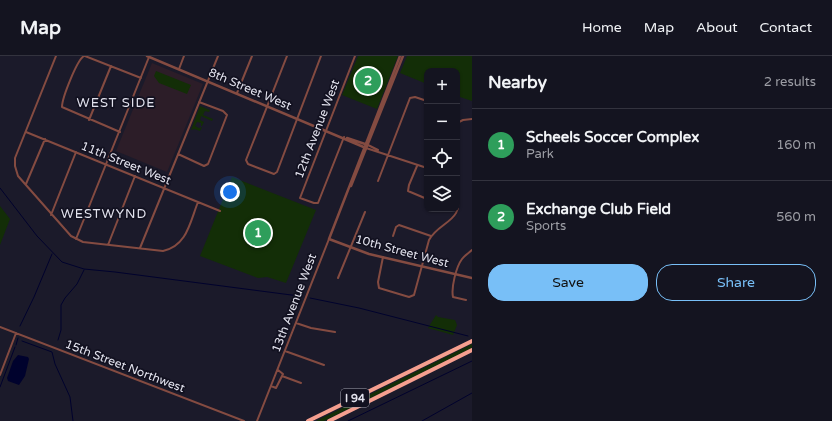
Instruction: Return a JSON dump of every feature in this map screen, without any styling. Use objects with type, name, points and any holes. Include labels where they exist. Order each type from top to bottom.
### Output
[{"type":"highway","name":"I 94","points":[[308,421],[472,342]]},
{"type":"highway","name":"I 94","points":[[329,421],[472,350]]},
{"type":"street","points":[[56,56],[15,158],[15,166],[18,176],[66,233],[76,239],[108,245],[163,251],[177,246],[183,240],[198,202]]},
{"type":"street","points":[[120,132],[64,109],[62,104],[80,58],[84,56],[141,78]]},
{"type":"street","points":[[76,239],[120,132],[149,56]]},
{"type":"street","name":"8th Street West","points":[[149,56],[326,130],[417,166],[424,167]]},
{"type":"street","points":[[178,69],[184,56]]},
{"type":"street","points":[[140,248],[218,56]]},
{"type":"street","points":[[237,93],[252,56]]},
{"type":"street","points":[[287,56],[246,162],[274,174],[277,172],[321,56]]},
{"type":"street","name":"12th Avenue West","points":[[346,138],[319,200],[316,203],[300,198],[355,56]]},
{"type":"street","name":"13th Avenue West","points":[[257,421],[401,56]]},
{"type":"street","points":[[89,120],[111,66]]},
{"type":"street","points":[[378,181],[387,154],[411,97],[424,100]]},
{"type":"street","points":[[178,154],[206,165],[210,159],[227,115],[223,111],[200,102]]},
{"type":"street","points":[[460,122],[472,119]]},
{"type":"street","name":"11th Street West","points":[[26,132],[220,211]]},
{"type":"street","points":[[26,185],[45,139]]},
{"type":"street","points":[[51,215],[76,152]]},
{"type":"street","points":[[417,166],[409,185],[408,192],[424,198]]},
{"type":"street","points":[[108,245],[135,176]]},
{"type":"street","points":[[338,278],[365,212]]},
{"type":"street","points":[[383,258],[378,282],[379,288],[409,296],[414,295],[431,236],[454,217],[456,212]]},
{"type":"street","points":[[393,236],[396,227],[399,225],[431,236]]},
{"type":"street","name":"10th Street West","points":[[329,238],[383,258],[472,278]]},
{"type":"street","points":[[466,300],[453,297],[462,259],[472,250]]},
{"type":"street","points":[[296,323],[310,328],[335,332]]},
{"type":"street","name":"15th Street Northwest","points":[[0,327],[244,421]]},
{"type":"street","points":[[0,375],[16,333]]},
{"type":"street","points":[[285,351],[324,365]]},
{"type":"street","points":[[271,386],[277,387],[282,376],[283,373],[278,370]]},
{"type":"street","points":[[282,376],[301,383]]},
{"type":"shaded area","points":[[152,63],[203,84],[167,172],[116,151]]},
{"type":"green space","points":[[358,56],[398,56],[377,109],[342,95]]},
{"type":"green space","points":[[407,56],[472,56],[472,101],[460,97],[460,68],[424,68],[424,83],[400,73]]},
{"type":"green space","points":[[156,71],[191,85],[187,94],[159,83],[154,76]]},
{"type":"green space","points":[[200,106],[210,110],[209,112],[205,111],[203,115],[213,119],[212,121],[201,116],[200,120],[204,122],[202,126],[201,123],[197,122],[195,126],[199,128],[202,127],[200,131],[194,129],[191,130]]},
{"type":"green space","points":[[232,177],[316,210],[286,283],[267,277],[258,278],[200,256]]},
{"type":"green space","points":[[0,206],[10,219],[0,245]]},
{"type":"green space","points":[[436,315],[438,317],[455,320],[457,325],[453,335],[428,328]]},
{"type":"green space","points":[[472,344],[472,348],[324,421],[316,421]]},
{"type":"water","points":[[18,355],[28,357],[29,359],[25,376],[19,385],[8,381],[7,378],[13,361]]},
{"type":"waterway","points":[[0,188],[37,236],[62,262],[84,269],[299,296]]},
{"type":"waterway","points":[[20,326],[52,254]]},
{"type":"waterway","points":[[58,340],[61,330],[61,305],[77,284],[84,270]]},
{"type":"waterway","points":[[310,298],[359,308],[468,336]]},
{"type":"waterway","points":[[16,345],[18,338]]},
{"type":"waterway","points":[[22,341],[52,352],[55,364],[70,397],[73,421]]},
{"type":"waterway","points":[[0,387],[15,347]]},
{"type":"waterway","points":[[348,421],[472,361]]},
{"type":"waterway","points":[[422,421],[472,393]]},
{"type":"place","name":"Exchange Club Field","points":[[368,81]]},
{"type":"place","name":"Scheels Soccer Complex","points":[[258,233]]},
{"type":"district","name":"WEST SIDE","points":[[116,102]]},
{"type":"district","name":"WESTWYND","points":[[104,213]]}]
